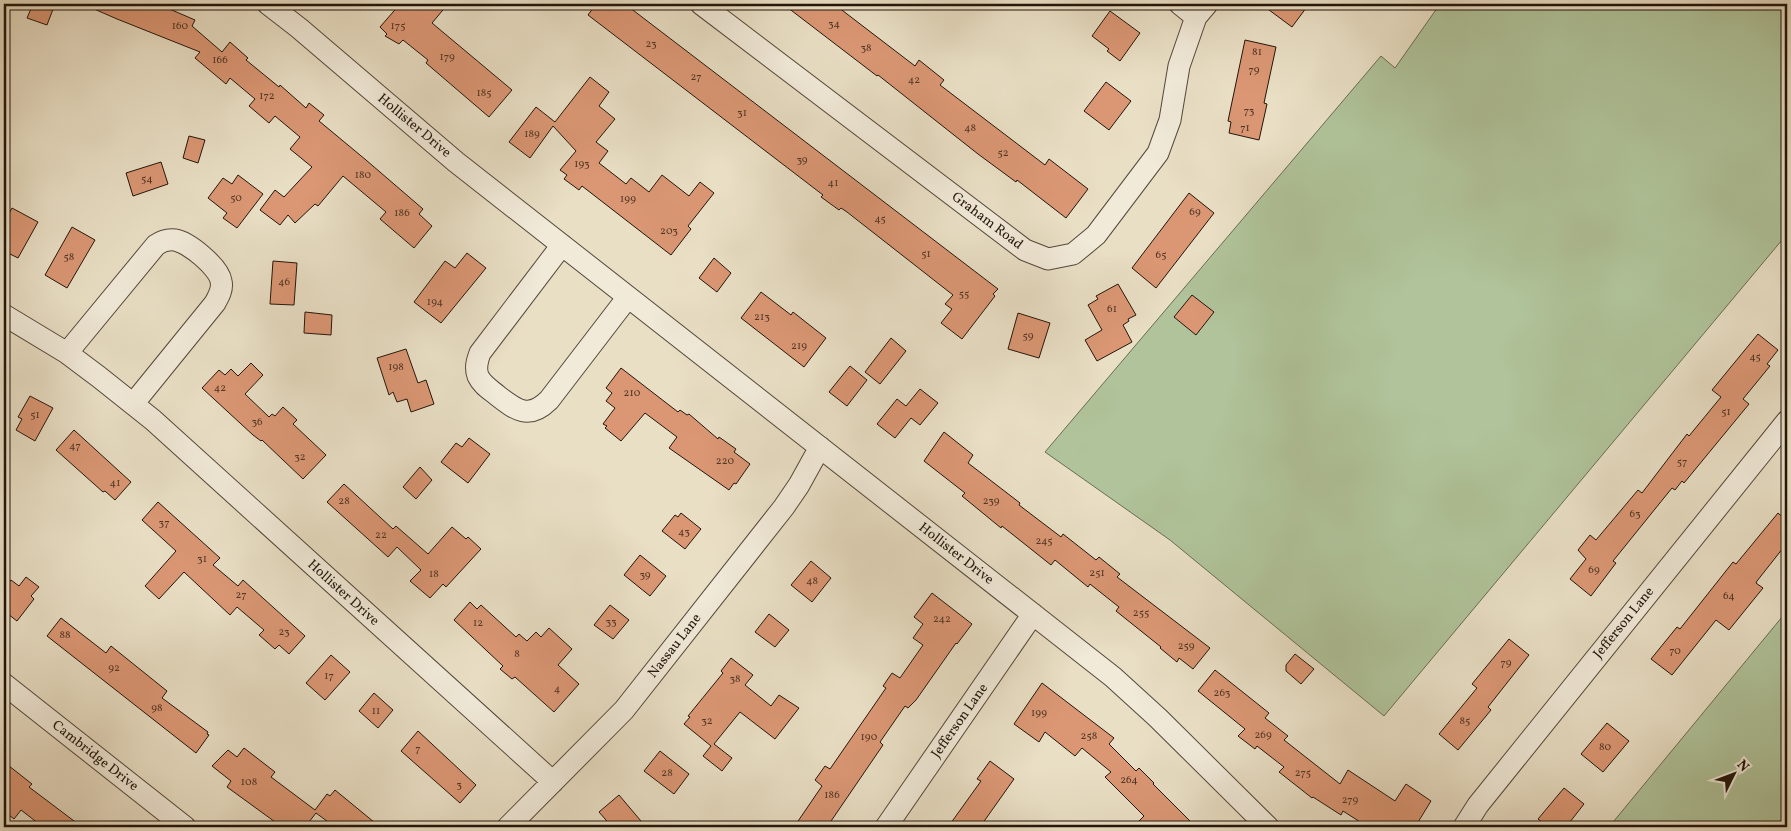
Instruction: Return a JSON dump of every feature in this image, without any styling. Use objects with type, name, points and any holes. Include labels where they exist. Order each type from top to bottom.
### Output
[{"type":"street","name":"Hollister Drive","points":[[268,4],[456,162],[1127,689],[1268,827]]},
{"type":"street","name":"Graham Road","points":[[701,4],[1025,250],[1048,259],[1073,254],[1096,235],[1158,153],[1170,120],[1179,66],[1202,10]]},
{"type":"street","points":[[1180,4],[1202,10]]},
{"type":"street","points":[[67,353],[156,245],[165,240],[174,239],[189,246],[216,268],[222,281],[221,292],[215,303],[133,404]]},
{"type":"street","points":[[562,245],[480,353],[476,368],[478,376],[483,384],[494,393],[521,411],[529,412],[541,407],[549,400],[628,297]]},
{"type":"street","name":"Hollister Drive","points":[[4,315],[67,353],[133,404],[553,782]]},
{"type":"street","name":"Jefferson Lane","points":[[1464,827],[1478,805],[1787,421]]},
{"type":"street","name":"Nassau Lane","points":[[508,827],[606,730],[635,697],[784,507],[799,485],[820,447]]},
{"type":"street","name":"Jefferson Lane","points":[[886,827],[1033,614]]},
{"type":"street","name":"Cambridge Drive","points":[[4,684],[185,827]]},
{"type":"green space","points":[[1440,4],[1787,4],[1787,234],[1384,716],[1170,540],[1045,452],[1381,56],[1395,68]]},
{"type":"green space","points":[[1787,611],[1787,827],[1609,827]]},
{"type":"building","points":[[33,4],[55,4],[47,25],[27,18]]},
{"type":"building","points":[[85,4],[158,4],[195,20],[192,26],[222,52],[230,42],[248,58],[246,60],[279,87],[280,85],[306,108],[309,103],[324,115],[319,121],[423,209],[419,214],[432,226],[414,248],[380,219],[386,212],[343,176],[318,206],[315,204],[295,223],[288,215],[280,225],[260,210],[275,190],[284,197],[312,167],[290,149],[300,137],[275,116],[269,123],[249,106],[255,99],[230,78],[226,84],[195,58],[200,52],[117,19]]},
{"type":"building","points":[[400,4],[448,4],[432,23],[512,90],[489,117],[426,63],[428,60],[403,40],[399,44],[385,36],[387,34],[380,27]]},
{"type":"building","points":[[596,4],[625,4],[998,289],[993,294],[995,296],[962,339],[941,323],[952,309],[945,304],[953,295],[847,212],[841,208],[839,210],[821,197],[823,195],[588,15]]},
{"type":"building","points":[[783,4],[834,4],[915,66],[919,60],[944,80],[940,85],[1045,165],[1049,159],[1088,189],[1066,218],[1017,180],[1016,182],[978,154],[878,75]]},
{"type":"building","points":[[1261,4],[1309,4],[1292,27]]},
{"type":"building","points":[[1110,11],[1140,33],[1120,61],[1107,51],[1109,49],[1092,36]]},
{"type":"building","points":[[1245,40],[1276,47],[1264,103],[1267,104],[1259,140],[1229,133],[1231,122],[1228,121]]},
{"type":"building","points":[[590,77],[609,92],[599,106],[615,119],[596,142],[608,151],[599,163],[626,184],[631,178],[649,192],[662,175],[689,196],[700,182],[714,193],[688,226],[691,229],[671,255],[582,186],[579,190],[564,179],[567,175],[560,170],[576,151],[553,126],[530,158],[509,142],[536,107],[555,122]]},
{"type":"building","points":[[1106,82],[1131,101],[1109,130],[1084,111]]},
{"type":"building","points":[[189,136],[205,140],[198,163],[183,158]]},
{"type":"building","points":[[161,162],[168,184],[133,196],[126,173]]},
{"type":"building","points":[[238,175],[263,194],[237,228],[223,218],[227,213],[208,198],[223,178],[232,184]]},
{"type":"building","points":[[1189,193],[1214,213],[1156,288],[1132,268]]},
{"type":"building","points":[[12,208],[38,222],[18,258],[4,251],[4,223]]},
{"type":"building","points":[[72,227],[95,240],[67,288],[45,275]]},
{"type":"building","points":[[467,253],[486,268],[441,323],[414,302],[445,261],[455,268]]},
{"type":"building","points":[[714,258],[731,273],[717,292],[699,278]]},
{"type":"building","points":[[273,261],[297,263],[294,305],[270,304]]},
{"type":"building","points":[[1118,284],[1136,315],[1128,319],[1129,321],[1123,325],[1132,342],[1097,361],[1085,340],[1102,330],[1088,305],[1098,299],[1096,296]]},
{"type":"building","points":[[761,292],[791,315],[793,312],[826,338],[804,367],[741,318]]},
{"type":"building","points":[[1192,295],[1214,312],[1196,335],[1174,317]]},
{"type":"building","points":[[305,312],[332,315],[331,335],[304,333]]},
{"type":"building","points":[[1018,313],[1050,323],[1039,358],[1008,349]]},
{"type":"building","points":[[1758,334],[1778,350],[1767,364],[1770,366],[1743,399],[1749,404],[1684,483],[1682,481],[1675,490],[1672,488],[1613,561],[1616,563],[1591,596],[1570,579],[1586,559],[1578,550],[1590,535],[1596,540],[1638,490],[1642,493],[1687,434],[1689,436],[1721,397],[1712,390]]},
{"type":"building","points":[[891,338],[906,351],[880,384],[865,372]]},
{"type":"building","points":[[406,349],[418,383],[426,380],[434,404],[411,412],[407,399],[397,402],[393,392],[389,395],[377,358]]},
{"type":"building","points":[[251,363],[263,375],[245,394],[269,417],[272,414],[275,416],[283,407],[297,420],[293,424],[326,455],[303,479],[262,440],[253,435],[202,388],[219,370],[225,375],[231,369],[238,376]]},
{"type":"building","points":[[850,366],[867,380],[847,406],[829,392]]},
{"type":"building","points":[[621,368],[678,412],[680,410],[687,415],[689,414],[718,439],[719,437],[736,449],[734,452],[750,464],[736,484],[734,483],[729,490],[669,448],[677,437],[645,413],[621,441],[605,428],[607,426],[603,424],[615,408],[606,401],[612,393],[606,388]]},
{"type":"building","points":[[920,389],[938,403],[920,425],[911,418],[895,438],[877,424],[897,399],[906,406]]},
{"type":"building","points":[[30,396],[53,408],[35,441],[16,430],[22,419],[18,417]]},
{"type":"building","points":[[74,430],[131,482],[115,500],[105,491],[103,492],[56,450]]},
{"type":"building","points":[[944,432],[973,455],[968,463],[1020,503],[1019,505],[1061,537],[1063,534],[1096,560],[1099,557],[1120,574],[1117,577],[1210,648],[1193,669],[1179,658],[1177,662],[1160,648],[1116,611],[1119,607],[1090,584],[1088,587],[1055,560],[1051,565],[1002,526],[1001,528],[962,496],[965,493],[924,461]]},
{"type":"building","points":[[469,438],[490,454],[468,483],[441,462],[456,443],[462,447]]},
{"type":"building","points":[[420,467],[432,480],[416,499],[403,487]]},
{"type":"building","points":[[344,484],[393,529],[396,526],[428,554],[452,527],[466,539],[468,537],[481,549],[446,587],[443,584],[430,598],[410,581],[421,570],[397,547],[388,557],[327,502]]},
{"type":"building","points":[[158,502],[220,558],[213,565],[238,586],[243,580],[305,636],[289,654],[279,645],[275,649],[259,635],[264,630],[237,607],[230,615],[184,572],[159,599],[145,586],[176,551],[142,520]]},
{"type":"building","points":[[681,513],[701,529],[685,549],[662,531],[675,515],[678,517]]},
{"type":"building","points":[[1778,513],[1787,521],[1787,543],[1757,581],[1756,583],[1763,588],[1729,630],[1716,620],[1672,675],[1651,659],[1677,627],[1680,629],[1733,562],[1736,564]]},
{"type":"building","points":[[640,555],[666,576],[650,596],[624,575]]},
{"type":"building","points":[[811,561],[831,578],[812,602],[791,585]]},
{"type":"building","points":[[26,577],[39,587],[31,596],[34,599],[17,621],[4,611],[4,589],[11,580],[19,586]]},
{"type":"building","points":[[932,593],[972,624],[956,643],[916,700],[908,708],[905,706],[880,742],[883,745],[827,827],[794,827],[822,786],[815,780],[825,766],[830,769],[886,688],[883,686],[892,673],[900,678],[923,645],[913,638],[923,624],[914,617]]},
{"type":"building","points":[[470,602],[477,609],[481,605],[516,637],[519,634],[527,641],[536,632],[541,637],[549,628],[572,649],[558,665],[579,684],[554,712],[515,677],[512,679],[500,669],[503,666],[454,620]]},
{"type":"building","points":[[610,605],[629,620],[613,639],[594,625]]},
{"type":"building","points":[[769,614],[789,630],[775,647],[755,632]]},
{"type":"building","points":[[61,618],[106,653],[111,646],[167,691],[162,698],[208,732],[207,734],[209,735],[196,753],[47,636]]},
{"type":"building","points":[[1509,639],[1529,655],[1488,707],[1491,710],[1458,750],[1439,734],[1477,688],[1472,684]]},
{"type":"building","points":[[1295,654],[1314,669],[1301,684],[1286,671],[1286,665]]},
{"type":"building","points":[[331,655],[350,672],[325,700],[306,683]]},
{"type":"building","points":[[731,658],[753,675],[745,685],[771,706],[779,695],[799,708],[775,739],[740,712],[714,744],[732,758],[722,771],[703,756],[711,746],[684,724],[690,717],[688,716],[723,673],[721,671]]},
{"type":"building","points":[[1215,670],[1269,713],[1265,718],[1288,736],[1284,740],[1340,784],[1348,770],[1395,801],[1406,784],[1431,801],[1415,827],[1368,827],[1343,811],[1341,815],[1312,798],[1279,772],[1284,767],[1257,746],[1255,749],[1238,736],[1245,729],[1198,691]]},
{"type":"building","points":[[1042,683],[1114,738],[1109,744],[1136,771],[1139,768],[1196,827],[1133,827],[1144,816],[1105,777],[1111,772],[1082,748],[1075,756],[1045,732],[1039,742],[1014,724]]},
{"type":"building","points":[[374,693],[393,710],[378,728],[359,711]]},
{"type":"building","points":[[1607,723],[1629,741],[1603,772],[1581,754]]},
{"type":"building","points":[[418,731],[476,785],[460,803],[401,751]]},
{"type":"building","points":[[244,748],[275,772],[271,777],[315,810],[327,794],[330,796],[335,790],[380,827],[335,827],[316,813],[305,827],[282,827],[227,787],[231,781],[212,766],[228,750],[237,757]]},
{"type":"building","points":[[660,751],[689,774],[674,794],[644,771]]},
{"type":"building","points":[[990,761],[1014,779],[980,827],[948,827],[981,781],[977,779]]},
{"type":"building","points":[[4,762],[32,784],[29,787],[82,827],[43,827],[21,810],[14,819],[4,811]]},
{"type":"building","points":[[1564,788],[1584,804],[1566,827],[1548,827],[1538,819]]},
{"type":"building","points":[[619,795],[646,827],[612,827],[599,812]]}]
